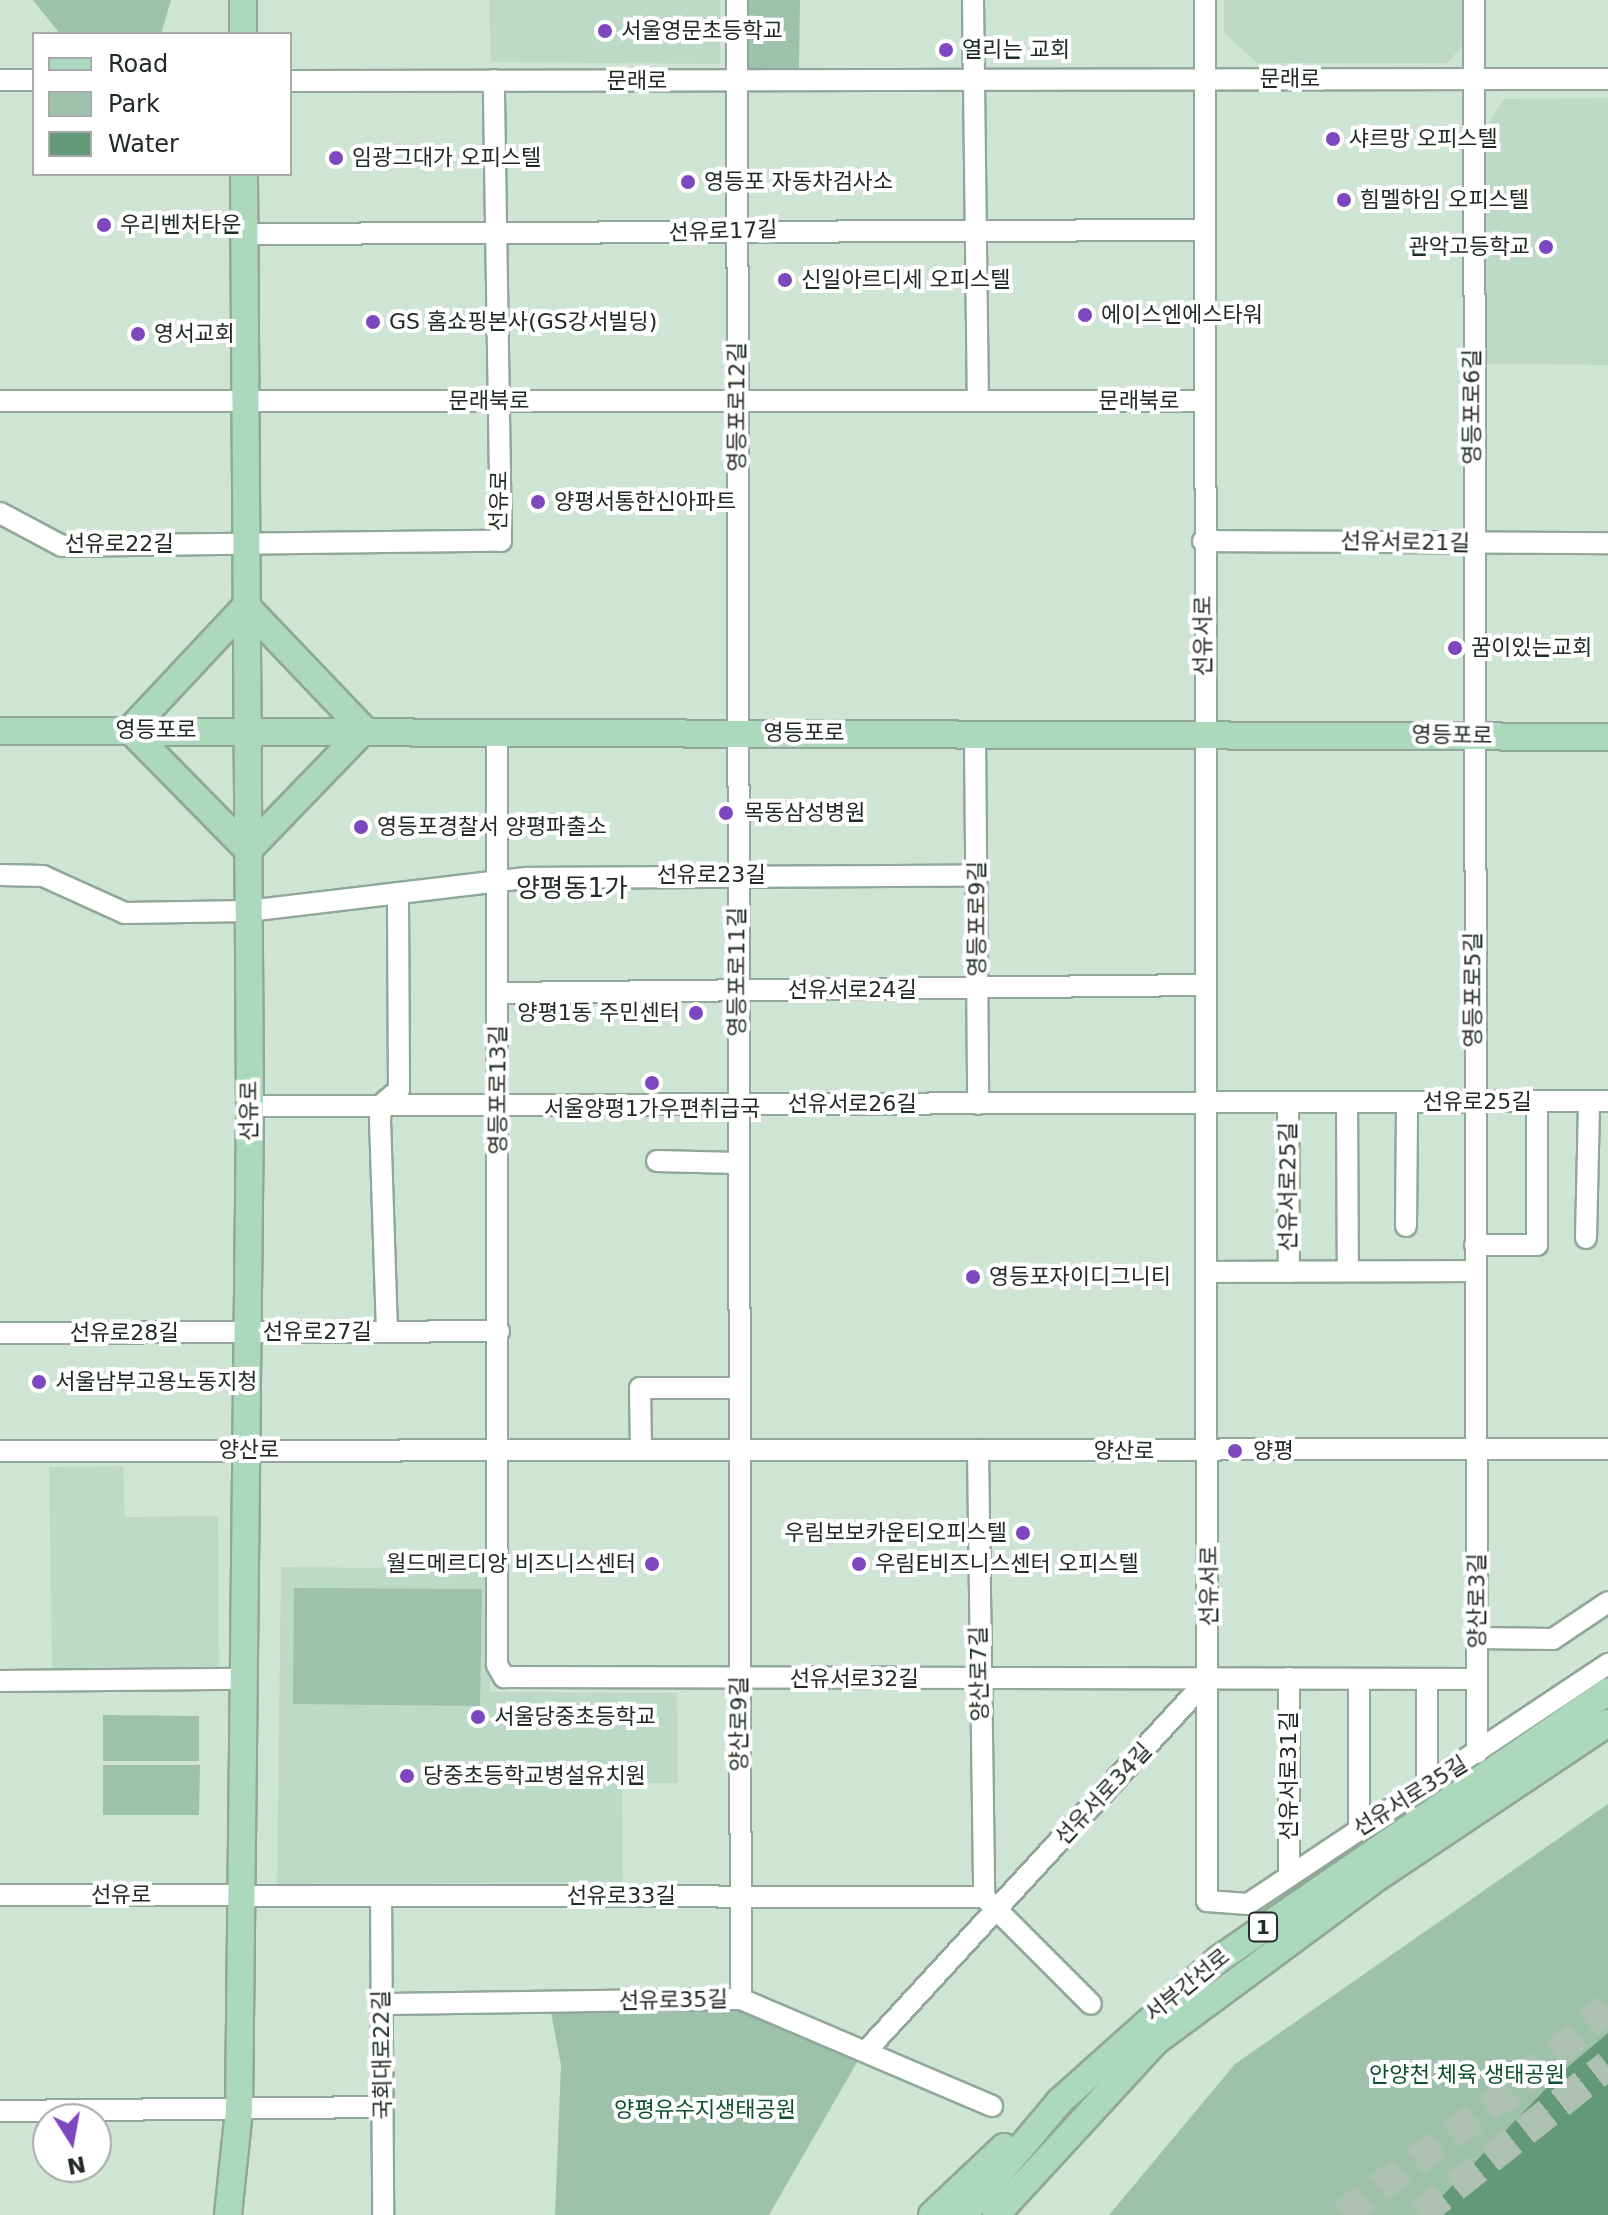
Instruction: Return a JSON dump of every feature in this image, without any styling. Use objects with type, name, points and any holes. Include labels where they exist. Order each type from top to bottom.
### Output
[{"type":"main road","points":[[243,0],[243,32]]},
{"type":"main road","name":"선유로","points":[[228,2215],[239,2111],[250,1106],[244,176]]},
{"type":"main road","points":[[246,606],[364,730],[248,850],[130,730],[246,606]]},
{"type":"main road","name":"영등포로","points":[[0,731],[1202,732],[1606,737]]},
{"type":"main road","name":"서부간선로","points":[[964,2215],[1059,2102],[1219,1959],[1608,1692]]},
{"type":"main road","name":"서부간선로","points":[[996,2215],[1156,2041],[1372,1881],[1608,1723]]},
{"type":"main road","points":[[932,2215],[1059,2102]]},
{"type":"street","name":"영등포로12길","points":[[737,0],[737,733]]},
{"type":"street","points":[[973,0],[978,400]]},
{"type":"street","name":"선유서로","points":[[1205,0],[1202,732],[1209,1452],[1207,1901]]},
{"type":"street","name":"영등포로6길","points":[[1470,735],[1474,0]]},
{"type":"street","name":"문래로","points":[[292,81],[1608,79]]},
{"type":"street","points":[[0,80],[32,80]]},
{"type":"street","points":[[494,80],[499,401]]},
{"type":"street","name":"선유로17길","points":[[244,234],[974,227],[1204,230]]},
{"type":"street","name":"문래북로","points":[[0,401],[1203,401]]},
{"type":"street","name":"선유로","points":[[246,543],[501,541],[499,401]]},
{"type":"street","name":"선유로22길","points":[[0,513],[62,546],[246,543]]},
{"type":"street","name":"선유서로21길","points":[[1203,541],[1608,543]]},
{"type":"street","name":"영등포로13길","points":[[497,731],[499,1449]]},
{"type":"street","name":"영등포로11길","points":[[737,733],[738,1450]]},
{"type":"street","name":"영등포로9길","points":[[975,734],[978,1104]]},
{"type":"street","name":"영등포로5길","points":[[1470,735],[1477,1450]]},
{"type":"street","name":"선유로23길","points":[[0,875],[43,876],[125,913],[248,911],[498,881],[737,875],[976,876]]},
{"type":"street","points":[[381,1105],[399,1090],[398,893]]},
{"type":"street","name":"선유서로24길","points":[[498,993],[977,985],[1205,985]]},
{"type":"street","points":[[1475,1245],[1537,1245],[1537,1101]]},
{"type":"street","points":[[1586,1238],[1598,1101]]},
{"type":"street","name":"선유로25길","points":[[1206,1102],[1598,1101]]},
{"type":"street","name":"선유서로26길","points":[[498,1105],[1206,1102]]},
{"type":"street","name":"선유서로25길","points":[[1288,1102],[1289,1272]]},
{"type":"street","points":[[1347,1102],[1348,1271]]},
{"type":"street","points":[[1406,1226],[1407,1102]]},
{"type":"street","name":"선유로27길","points":[[381,1105],[387,1331]]},
{"type":"street","points":[[250,1106],[498,1105]]},
{"type":"street","points":[[657,1161],[737,1163]]},
{"type":"street","points":[[1207,1272],[1475,1271]]},
{"type":"street","name":"선유로27길","points":[[247,1332],[499,1331]]},
{"type":"street","name":"선유로28길","points":[[0,1333],[247,1332]]},
{"type":"street","points":[[641,1450],[640,1388],[738,1388]]},
{"type":"street","name":"양산로","points":[[0,1451],[499,1449],[1209,1452],[1608,1449]]},
{"type":"street","name":"선유서로32길","points":[[499,1449],[501,1673],[738,1679],[1209,1678]]},
{"type":"street","name":"양산로9길","points":[[738,1450],[741,1999]]},
{"type":"street","name":"양산로7길","points":[[978,1450],[978,1679],[990,1903]]},
{"type":"street","name":"양산로3길","points":[[1477,1450],[1477,1753]]},
{"type":"street","points":[[1477,1638],[1553,1639],[1608,1602]]},
{"type":"street","name":"선유서로35길","points":[[1207,1901],[1248,1904],[1289,1873],[1477,1753],[1608,1664]]},
{"type":"street","points":[[1209,1678],[1477,1679]]},
{"type":"street","name":"선유서로34길","points":[[867,2050],[990,1903],[1209,1678]]},
{"type":"street","name":"선유서로31길","points":[[1289,1678],[1289,1873]]},
{"type":"street","points":[[0,1681],[244,1679]]},
{"type":"street","points":[[1359,1679],[1359,1828]]},
{"type":"street","points":[[1427,1679],[1427,1784]]},
{"type":"street","name":"선유로","points":[[0,1895],[242,1895]]},
{"type":"street","name":"선유로33길","points":[[242,1895],[741,1896],[990,1903]]},
{"type":"street","name":"국회대로22길","points":[[381,1896],[383,2215]]},
{"type":"street","points":[[990,1903],[1091,2004]]},
{"type":"street","name":"선유로35길","points":[[381,2004],[741,1999],[867,2050],[992,2106]]},
{"type":"street","points":[[0,2111],[239,2111],[382,2107]]},
{"type":"shaded area","name":"서울영문초등학교","points":[[489,0],[720,0],[720,64],[491,62]]},
{"type":"shaded area","points":[[1224,0],[1462,0],[1462,46],[1448,63],[1257,63],[1224,33]]},
{"type":"shaded area","name":"관악고등학교","points":[[1608,98],[1608,365],[1485,364],[1485,129],[1504,99]]},
{"type":"shaded area","points":[[123,1466],[125,1517],[218,1516],[219,1668],[52,1669],[49,1467]]},
{"type":"shaded area","name":"서울당중초등학교","points":[[281,1567],[490,1569],[490,1692],[677,1693],[678,1783],[622,1783],[623,1882],[277,1884]]},
{"type":"green space","points":[[33,0],[171,0],[162,32],[58,32]]},
{"type":"green space","points":[[744,0],[800,0],[799,68],[743,68]]},
{"type":"green space","points":[[294,1588],[482,1589],[480,1706],[293,1704]]},
{"type":"green space","points":[[103,1715],[199,1716],[199,1761],[103,1761]]},
{"type":"green space","points":[[103,1765],[200,1765],[199,1815],[103,1815]]},
{"type":"green space","name":"안양천 체육 생태공원","points":[[1608,1804],[1608,2215],[1109,2215],[1235,2064]]},
{"type":"green space","name":"양평유수지생태공원","points":[[741,2006],[860,2057],[769,2215],[555,2215],[561,2065],[550,2007]]},
{"type":"water","points":[[1608,2033],[1608,2215],[1424,2215],[1563,2071]]},
{"type":"tunnel","points":[[1342,2215],[1521,2084],[1608,2007]]},
{"type":"tunnel","points":[[1419,2215],[1608,2065]]},
{"type":"place","name":"서울영문초등학교","points":[[605,31]]},
{"type":"place","name":"열리는 교회","points":[[946,50]]},
{"type":"place","name":"샤르망 오피스텔","points":[[1333,139]]},
{"type":"place","name":"임광그대가 오피스텔","points":[[336,158]]},
{"type":"place","name":"영등포 자동차검사소","points":[[688,182]]},
{"type":"place","name":"힘멜하임 오피스텔","points":[[1344,200]]},
{"type":"place","name":"우리벤처타운","points":[[104,225]]},
{"type":"place","name":"관악고등학교","points":[[1546,247]]},
{"type":"place","name":"신일아르디세 오피스텔","points":[[785,280]]},
{"type":"place","name":"에이스엔에스타워","points":[[1085,315]]},
{"type":"place","name":"GS 홈쇼핑본사(GS강서빌딩)","points":[[373,322]]},
{"type":"place","name":"영서교회","points":[[138,334]]},
{"type":"place","name":"양평서통한신아파트","points":[[538,502]]},
{"type":"place","name":"꿈이있는교회","points":[[1455,648]]},
{"type":"place","name":"목동삼성병원","points":[[726,813]]},
{"type":"place","name":"영등포경찰서 양평파출소","points":[[361,827]]},
{"type":"place","name":"양평1동 주민센터","points":[[696,1013]]},
{"type":"place","name":"서울양평1가우편취급국","points":[[652,1083]]},
{"type":"place","name":"영등포자이디그니티","points":[[973,1277]]},
{"type":"place","name":"서울남부고용노동지청","points":[[39,1382]]},
{"type":"place","name":"양평","points":[[1235,1451]]},
{"type":"place","name":"우림보보카운티오피스텔","points":[[1023,1533]]},
{"type":"place","name":"월드메르디앙 비즈니스센터","points":[[652,1564]]},
{"type":"place","name":"우림E비즈니스센터 오피스텔","points":[[859,1564]]},
{"type":"place","name":"서울당중초등학교","points":[[478,1717]]},
{"type":"place","name":"당중초등학교병설유치원","points":[[407,1776]]},
{"type":"district","name":"양평동1가","points":[[572,889]]}]
